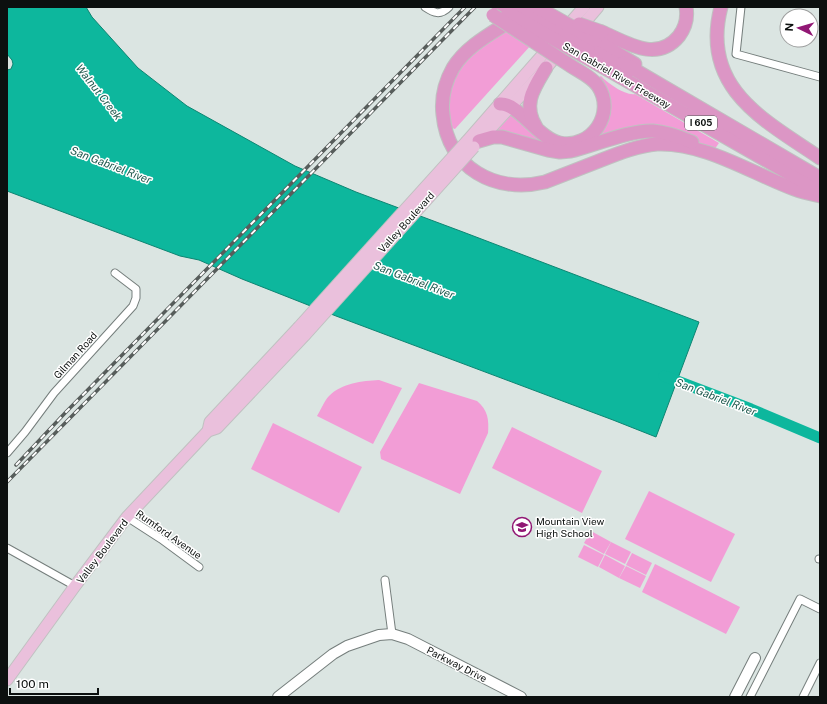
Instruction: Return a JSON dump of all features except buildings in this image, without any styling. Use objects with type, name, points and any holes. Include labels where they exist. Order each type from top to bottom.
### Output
[{"type":"highway","points":[[488,7],[493,15],[590,78],[598,85],[602,93],[604,107],[601,123],[597,130],[584,140],[568,144],[552,140],[505,105]]},
{"type":"highway","name":"San Gabriel River Freeway","points":[[498,7],[591,44],[820,171]]},
{"type":"highway","points":[[517,7],[591,44],[820,182]]},
{"type":"highway","points":[[526,7],[820,178]]},
{"type":"highway","points":[[531,7],[469,50],[454,67],[447,82],[443,111],[448,136],[460,158],[474,171],[502,184],[514,186],[535,185],[631,149],[656,144],[668,144],[691,148],[730,161]]},
{"type":"highway","points":[[591,44],[651,50],[664,48],[671,44],[681,34],[686,21],[686,7]]},
{"type":"highway","points":[[721,7],[718,27],[718,48],[724,72],[735,92],[756,114],[820,158]]},
{"type":"highway","name":"San Gabriel River Freeway","points":[[542,10],[591,44],[820,191]]},
{"type":"highway","points":[[537,129],[531,116],[530,98],[546,68]]},
{"type":"highway","points":[[473,143],[493,137],[506,137],[548,150],[560,152],[636,132],[653,131],[678,136],[794,189],[820,196]]},
{"type":"main road","name":"Valley Boulevard","points":[[7,680],[127,517],[208,431],[217,428],[473,143],[584,7]]},
{"type":"main road","name":"Valley Boulevard","points":[[505,105],[546,68],[598,7]]},
{"type":"street","points":[[424,7],[439,13],[444,12],[449,7]]},
{"type":"street","points":[[741,7],[736,54],[820,77]]},
{"type":"street","name":"Gilman Road","points":[[7,453],[25,432],[54,393],[134,306],[136,289],[115,273]]},
{"type":"street","name":"Rumford Avenue","points":[[127,517],[161,539],[199,567]]},
{"type":"street","points":[[7,548],[75,586]]},
{"type":"street","points":[[278,697],[333,654],[347,646],[379,635],[392,634],[385,580]]},
{"type":"street","points":[[750,697],[800,599],[820,609]]},
{"type":"street","name":"Parkway Drive","points":[[392,634],[408,639],[515,696]]},
{"type":"street","points":[[735,697],[755,658]]},
{"type":"street","points":[[803,697],[820,663]]},
{"type":"shaded area","points":[[509,27],[532,44],[455,129],[452,128],[449,106],[451,80],[466,57]]},
{"type":"shaded area","points":[[601,76],[617,88],[627,93],[635,94],[719,143],[714,150],[673,129],[570,148],[495,133],[513,113],[550,143],[600,129],[598,78]]},
{"type":"shaded area","points":[[379,380],[402,388],[373,444],[317,416],[327,398],[340,388],[359,382]]},
{"type":"shaded area","points":[[419,383],[477,401],[486,412],[488,433],[460,494],[381,459],[380,452]]},
{"type":"shaded area","points":[[273,423],[362,467],[339,513],[251,469]]},
{"type":"shaded area","points":[[512,427],[602,471],[582,513],[492,468]]},
{"type":"shaded area","points":[[649,491],[735,534],[711,582],[625,539]]},
{"type":"shaded area","points":[[591,531],[611,542],[604,554],[584,543]]},
{"type":"shaded area","points":[[611,542],[631,552],[625,564],[605,554]]},
{"type":"shaded area","points":[[584,545],[604,555],[598,567],[578,557]]},
{"type":"shaded area","points":[[632,553],[652,563],[646,575],[626,565]]},
{"type":"shaded area","points":[[605,555],[625,566],[619,578],[599,567]]},
{"type":"shaded area","points":[[655,564],[740,607],[726,634],[642,592]]},
{"type":"shaded area","points":[[626,566],[646,576],[640,588],[619,578]]},
{"type":"water","name":"Walnut Creek","points":[[7,7],[86,7],[92,17],[138,68],[187,106],[295,166],[356,192],[699,322],[656,437],[336,316],[242,279],[199,260],[180,256],[7,191],[7,70],[11,69],[13,64],[12,60],[7,54]]},
{"type":"waterway","name":"San Gabriel River","points":[[664,376],[751,409],[820,438]]},
{"type":"railway","points":[[16,465],[66,412],[465,7]]},
{"type":"railway","points":[[7,482],[475,7]]},
{"type":"place","name":"Mountain View High School","points":[[522,527]]}]
